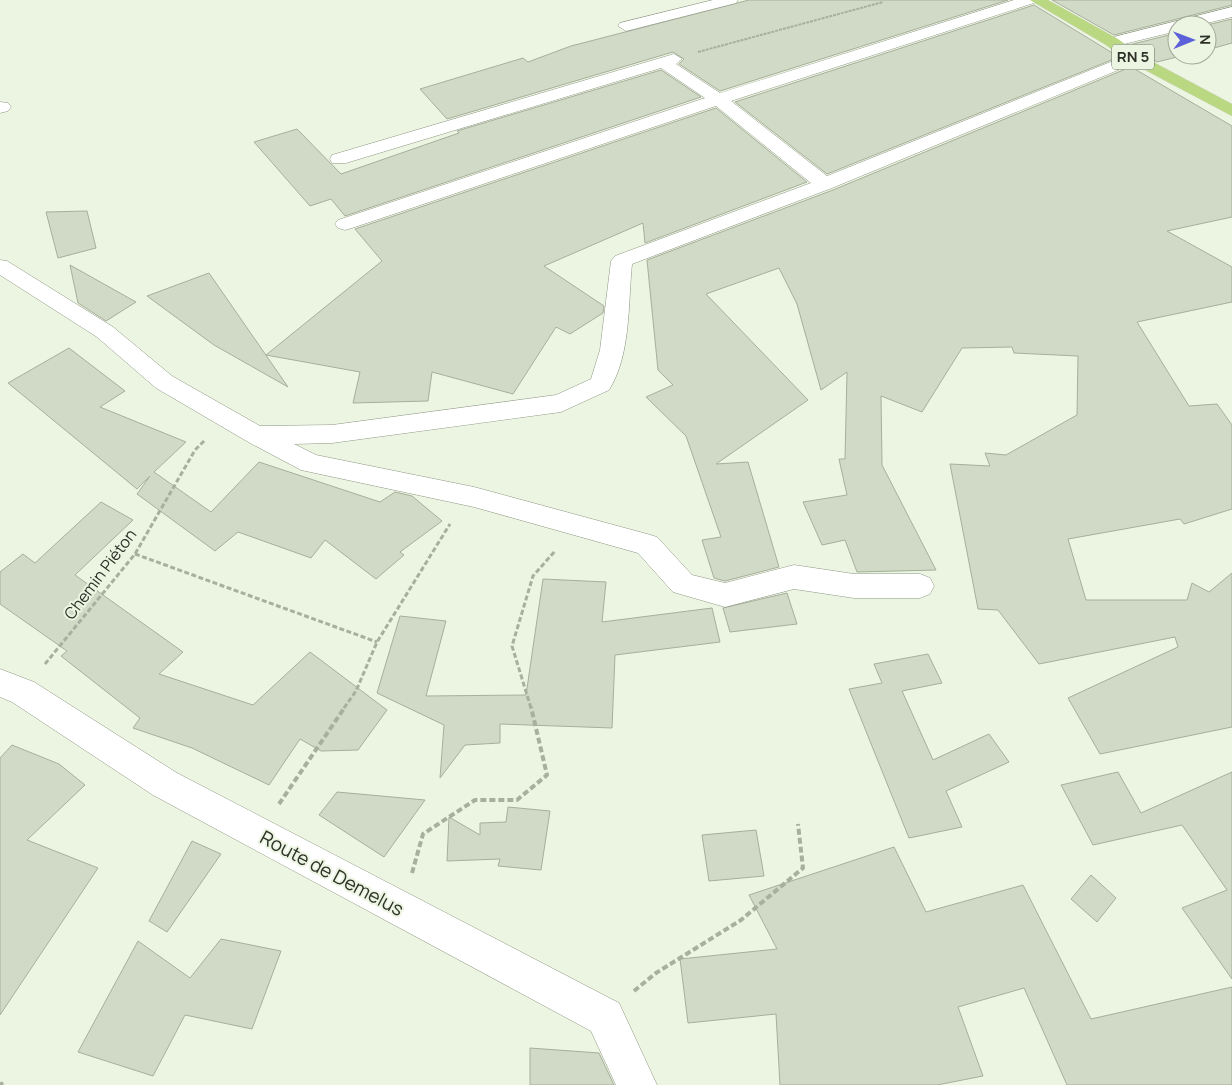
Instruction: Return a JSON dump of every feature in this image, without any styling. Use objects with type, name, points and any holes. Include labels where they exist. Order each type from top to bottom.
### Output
[{"type":"main road","name":"RN 5","points":[[1037,0],[1112,42],[1134,58],[1232,111]]},
{"type":"street","points":[[626,26],[731,0]]},
{"type":"street","points":[[345,224],[718,99],[1029,0]]},
{"type":"street","points":[[1217,16],[1232,12]]},
{"type":"street","points":[[1112,42],[1167,28]]},
{"type":"street","points":[[256,436],[332,434],[561,403],[601,384],[612,350],[622,261],[825,184],[1134,58]]},
{"type":"street","points":[[338,159],[668,60],[825,184]]},
{"type":"street","points":[[0,266],[105,332],[164,382],[256,436],[310,463],[468,496],[647,545],[683,584],[724,594],[794,577],[854,586],[920,586]]},
{"type":"street","name":"Route de Demelus","points":[[11,688],[165,784],[605,1017]]},
{"type":"street","points":[[605,1017],[637,1085]]},
{"type":"path","points":[[668,60],[883,2]]},
{"type":"path","name":"Chemin Piéton","points":[[11,688],[135,554],[195,450],[226,419]]},
{"type":"path","points":[[258,834],[356,691],[377,642],[468,496]]},
{"type":"path","points":[[402,909],[423,834],[476,800],[516,800],[547,775],[528,695],[512,646],[533,576],[577,527]]},
{"type":"path","points":[[135,554],[377,642]]},
{"type":"path","points":[[605,1017],[656,973],[741,920],[803,868],[798,824]]},
{"type":"building","points":[[749,0],[1008,0],[720,91],[679,64],[684,59],[673,52],[447,119],[420,89],[523,58],[528,62],[571,46]]},
{"type":"building","points":[[1052,0],[1232,0],[1232,5],[1193,15],[1167,15],[1167,22],[1114,35]]},
{"type":"building","points":[[1034,5],[1119,57],[827,174],[735,102]]},
{"type":"building","points":[[1232,19],[1232,43],[1217,47],[1217,23]]},
{"type":"building","points":[[1167,36],[1167,60],[1157,62],[1129,45]]},
{"type":"building","points":[[1133,66],[1135,67],[1133,68],[1232,126],[1232,217],[1167,231],[1232,267],[1232,302],[1137,322],[1189,406],[1217,404],[1232,425],[1232,509],[1184,524],[1180,519],[1068,539],[1086,600],[1187,600],[1192,583],[1209,592],[1232,573],[1232,727],[1100,754],[1068,698],[1178,647],[1175,637],[1039,664],[998,610],[978,609],[950,464],[990,466],[985,453],[1006,455],[1077,415],[1078,356],[1014,353],[1012,347],[962,348],[922,412],[881,396],[882,465],[936,570],[857,572],[845,540],[822,545],[803,502],[847,495],[839,459],[845,459],[847,372],[821,390],[797,304],[779,268],[706,294],[808,400],[716,464],[748,462],[779,567],[725,581],[714,578],[702,540],[721,537],[686,436],[646,397],[673,385],[658,370],[647,260],[833,190]]},
{"type":"building","points":[[661,70],[701,97],[345,216],[331,199],[310,206],[254,142],[297,129],[341,174],[459,133],[457,131]]},
{"type":"building","points":[[716,108],[807,182],[645,243],[643,223],[544,266],[604,306],[603,313],[570,334],[556,327],[513,394],[432,372],[428,401],[353,403],[360,372],[266,355],[382,261],[355,229]]},
{"type":"building","points":[[87,211],[96,248],[58,258],[46,212]]},
{"type":"building","points":[[70,265],[136,302],[106,321],[78,303]]},
{"type":"building","points":[[209,273],[288,387],[214,345],[147,296]]},
{"type":"building","points":[[69,348],[125,391],[100,407],[186,442],[154,472],[211,512],[259,462],[380,502],[395,492],[412,496],[442,521],[400,552],[404,555],[376,579],[325,540],[311,558],[238,532],[215,551],[137,494],[150,476],[137,489],[8,383]]},
{"type":"building","points":[[101,502],[133,520],[75,575],[183,652],[159,674],[253,705],[310,652],[387,710],[358,750],[321,751],[300,739],[269,785],[192,748],[133,728],[140,718],[61,656],[67,651],[0,604],[0,572],[23,554],[35,563]]},
{"type":"building","points":[[543,579],[606,582],[602,622],[712,608],[720,642],[615,655],[612,728],[500,724],[500,743],[465,745],[440,778],[444,725],[377,693],[400,616],[446,621],[426,696],[526,695]]},
{"type":"building","points":[[787,593],[797,624],[730,632],[723,608]]},
{"type":"building","points":[[928,654],[942,683],[902,691],[933,760],[989,734],[1009,762],[946,791],[962,827],[909,838],[849,689],[882,683],[874,664]]},
{"type":"building","points":[[12,745],[59,764],[85,785],[27,840],[98,868],[0,1015],[0,758]]},
{"type":"building","points":[[1118,772],[1141,813],[1232,772],[1232,979],[1182,908],[1227,890],[1182,825],[1093,845],[1061,785]]},
{"type":"building","points":[[337,792],[425,800],[384,857],[319,815]]},
{"type":"building","points":[[508,807],[550,811],[541,870],[498,866],[500,859],[447,861],[449,817],[480,835],[480,823],[506,822]]},
{"type":"building","points":[[756,830],[764,876],[709,881],[702,835]]},
{"type":"building","points":[[192,841],[221,854],[167,932],[149,921]]},
{"type":"building","points":[[894,847],[926,912],[1023,885],[1091,1019],[1232,987],[1232,1085],[1067,1085],[1024,988],[958,1007],[983,1076],[937,1085],[780,1085],[776,1014],[688,1023],[680,959],[777,949],[749,895]]},
{"type":"building","points":[[1091,875],[1116,898],[1097,922],[1071,899]]},
{"type":"building","points":[[221,939],[281,951],[252,1029],[185,1015],[153,1076],[78,1052],[138,941],[190,978]]},
{"type":"building","points":[[530,1048],[599,1053],[614,1085],[530,1085]]}]
